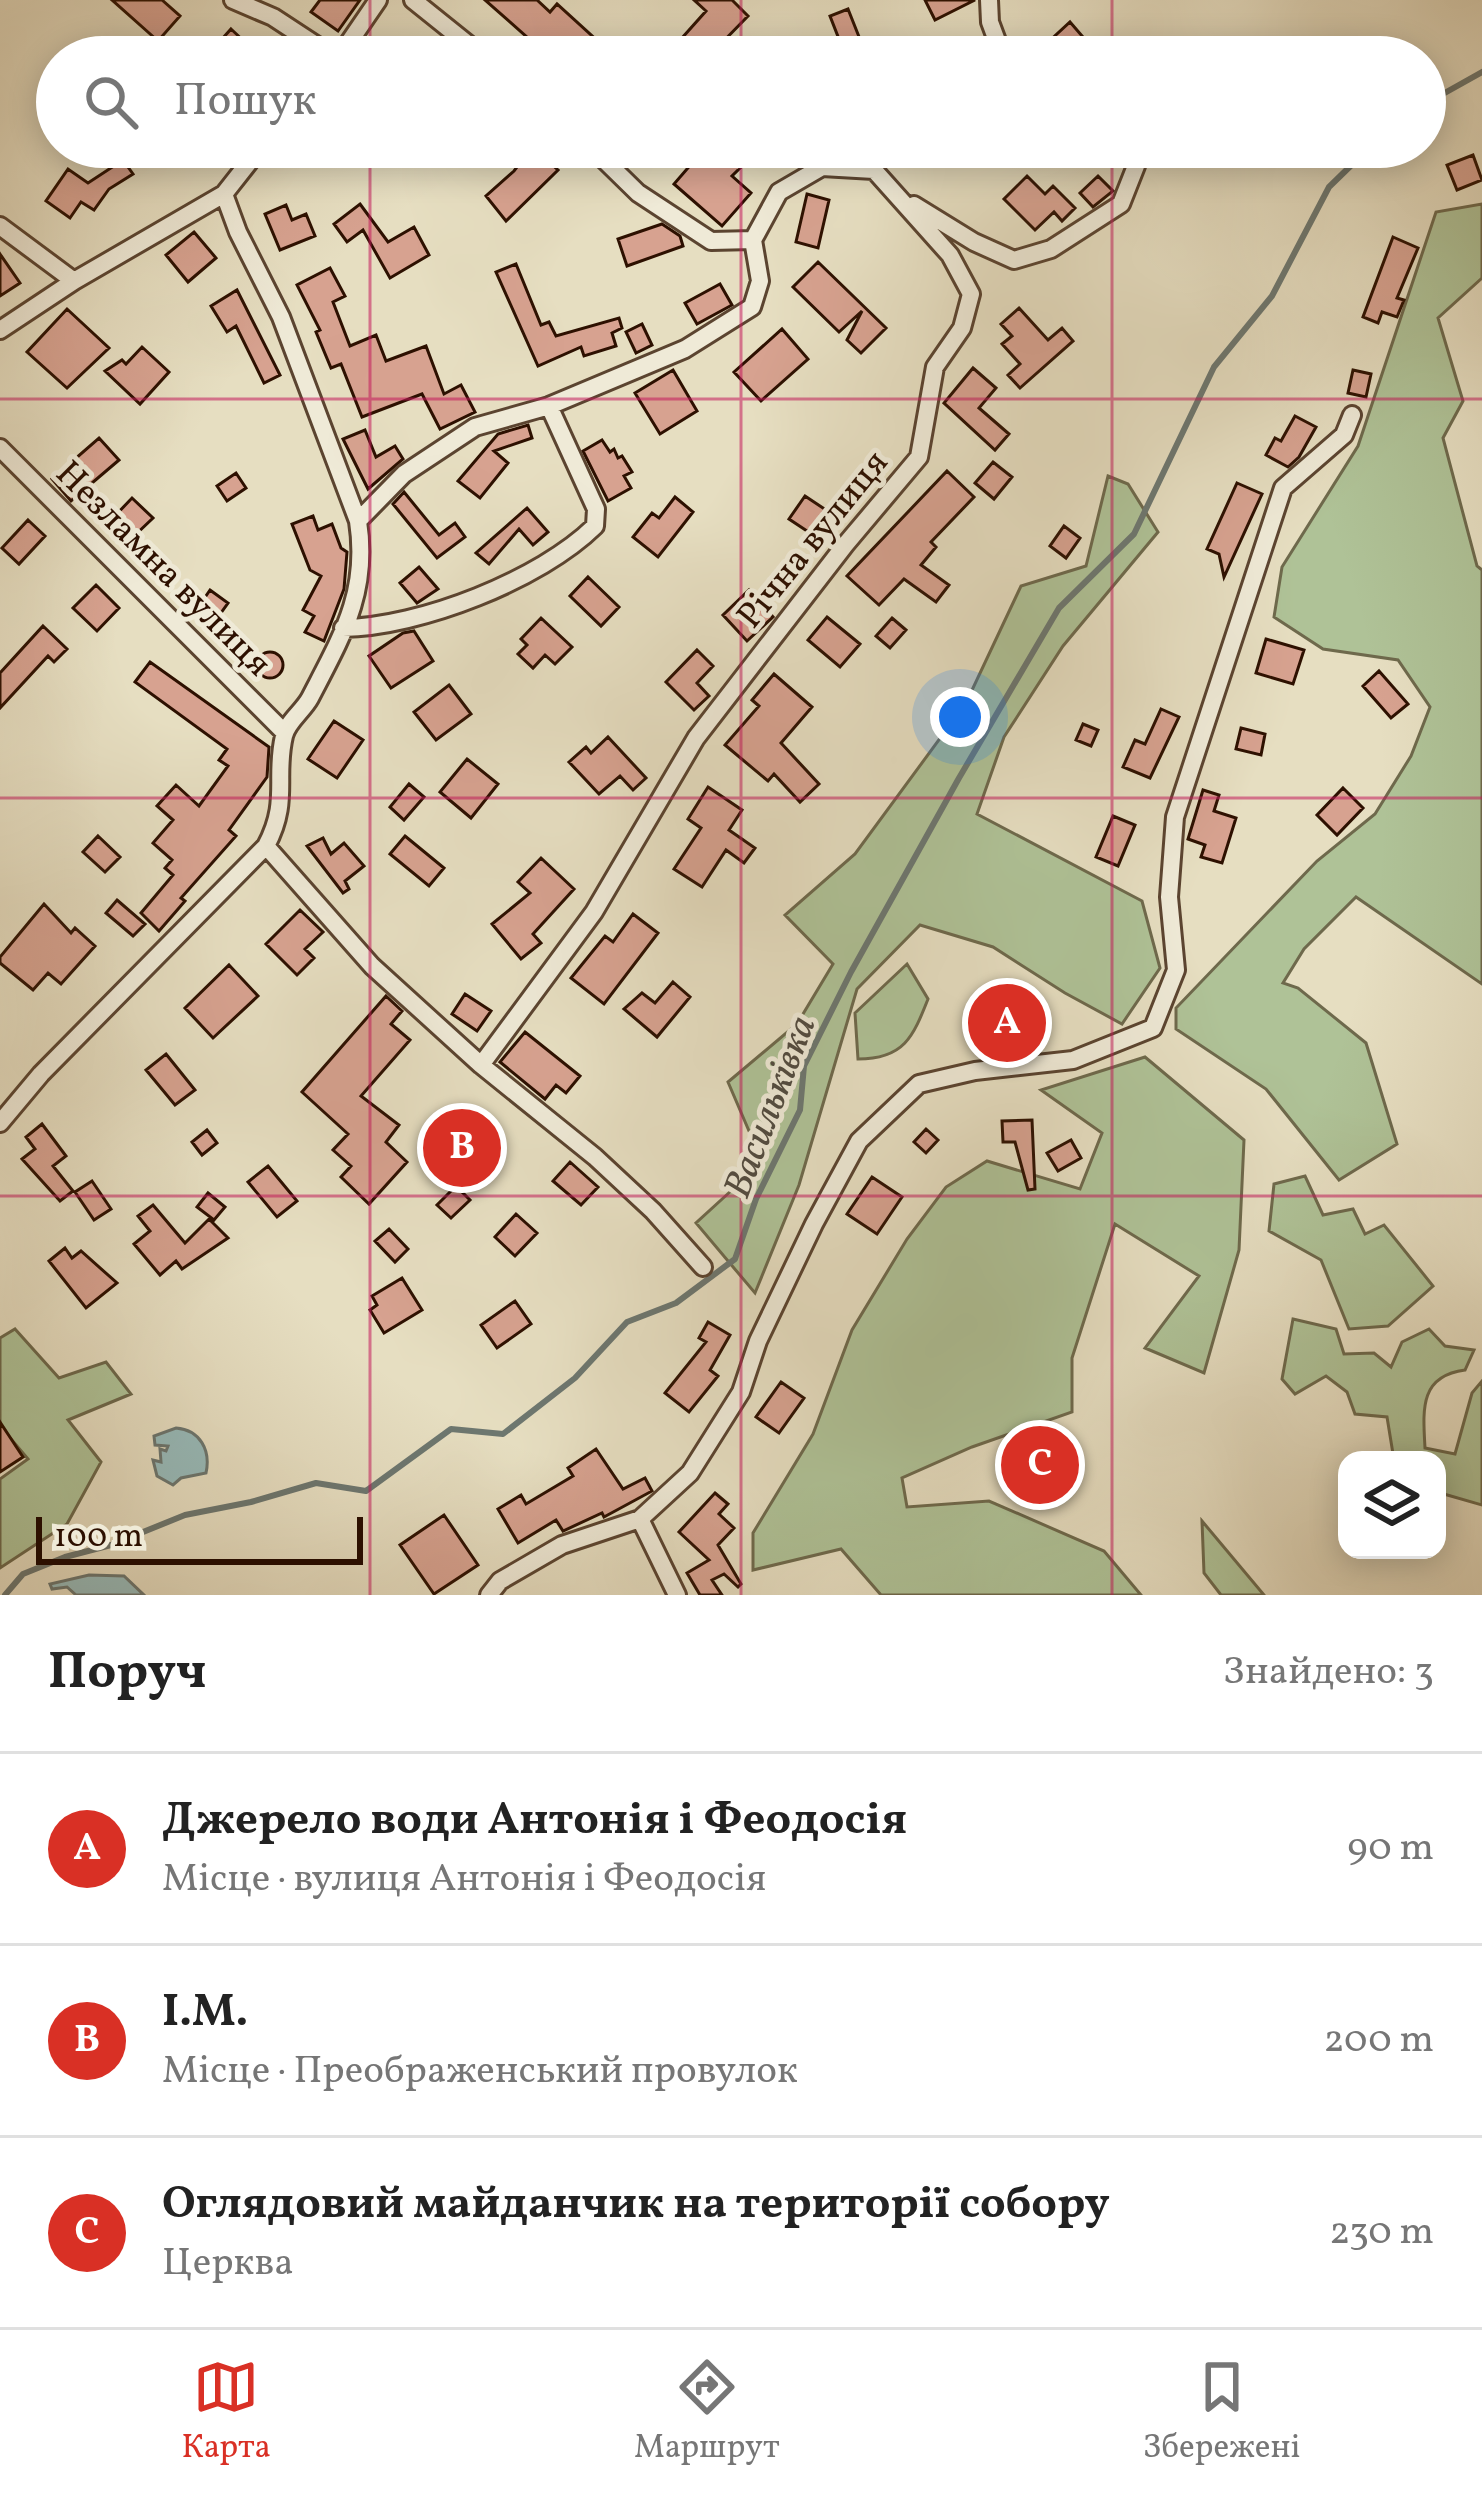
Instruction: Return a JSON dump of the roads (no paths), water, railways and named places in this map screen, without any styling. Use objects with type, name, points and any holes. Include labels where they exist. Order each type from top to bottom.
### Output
[{"type":"street","points":[[233,0],[303,36]]},
{"type":"street","points":[[352,36],[378,0]]},
{"type":"street","points":[[413,0],[458,36]]},
{"type":"street","points":[[989,0],[995,36]]},
{"type":"street","points":[[0,330],[224,194],[244,168]]},
{"type":"street","points":[[358,521],[404,474],[475,427],[549,406],[686,349],[752,307],[760,280],[753,240],[711,241],[638,193],[612,168]]},
{"type":"street","name":"Річна вулиця","points":[[753,240],[779,192],[820,168]]},
{"type":"street","name":"Річна вулиця","points":[[481,1065],[594,912],[696,738],[845,544],[919,457],[935,367],[962,328],[971,294],[950,255],[874,170],[839,168]]},
{"type":"street","points":[[894,194],[1014,260],[1051,249],[1121,204],[1135,168]]},
{"type":"street","points":[[0,1123],[41,1074],[266,846],[281,809],[284,732],[307,704],[360,591],[364,556],[358,521],[281,317],[224,194]]},
{"type":"street","points":[[0,226],[74,281]]},
{"type":"street","points":[[343,628],[368,628],[487,594],[570,551],[595,526],[596,508],[549,406]]},
{"type":"street","points":[[489,1595],[500,1581],[562,1545],[640,1519],[690,1473],[741,1392],[758,1341],[860,1141],[919,1084],[975,1071],[1073,1060],[1153,1028],[1176,970],[1169,897],[1175,817],[1283,488],[1344,435],[1352,415]]},
{"type":"street","name":"Незламна вулиця","points":[[0,448],[284,732]]},
{"type":"street","points":[[266,846],[372,966],[481,1065],[595,1156],[704,1267]]},
{"type":"street","points":[[640,1519],[677,1595]]},
{"type":"water","points":[[176,1428],[197,1437],[207,1465],[206,1473],[181,1478],[173,1485],[157,1476],[153,1460],[161,1462],[160,1449],[166,1451],[168,1446],[155,1445],[154,1436]]},
{"type":"water","points":[[89,1575],[124,1576],[144,1595],[76,1595],[67,1587],[52,1589],[50,1584]]},
{"type":"waterway","name":"Васильківка","points":[[1446,92],[1482,72]]},
{"type":"waterway","name":"Васильківка","points":[[5,1595],[23,1574],[185,1515],[316,1483],[366,1491],[451,1429],[503,1434],[575,1378],[627,1322],[676,1303],[735,1259],[756,1199],[800,1110],[804,1066],[959,778],[1059,608],[1134,534],[1214,367],[1272,296],[1329,187],[1348,168]]},
{"type":"place","name":"Джерело води Антонія і Феодосія","points":[[1007,1023]]},
{"type":"place","name":"І.М.","points":[[462,1148]]},
{"type":"place","name":"Оглядовий майданчик на території собору","points":[[1040,1465]]}]
